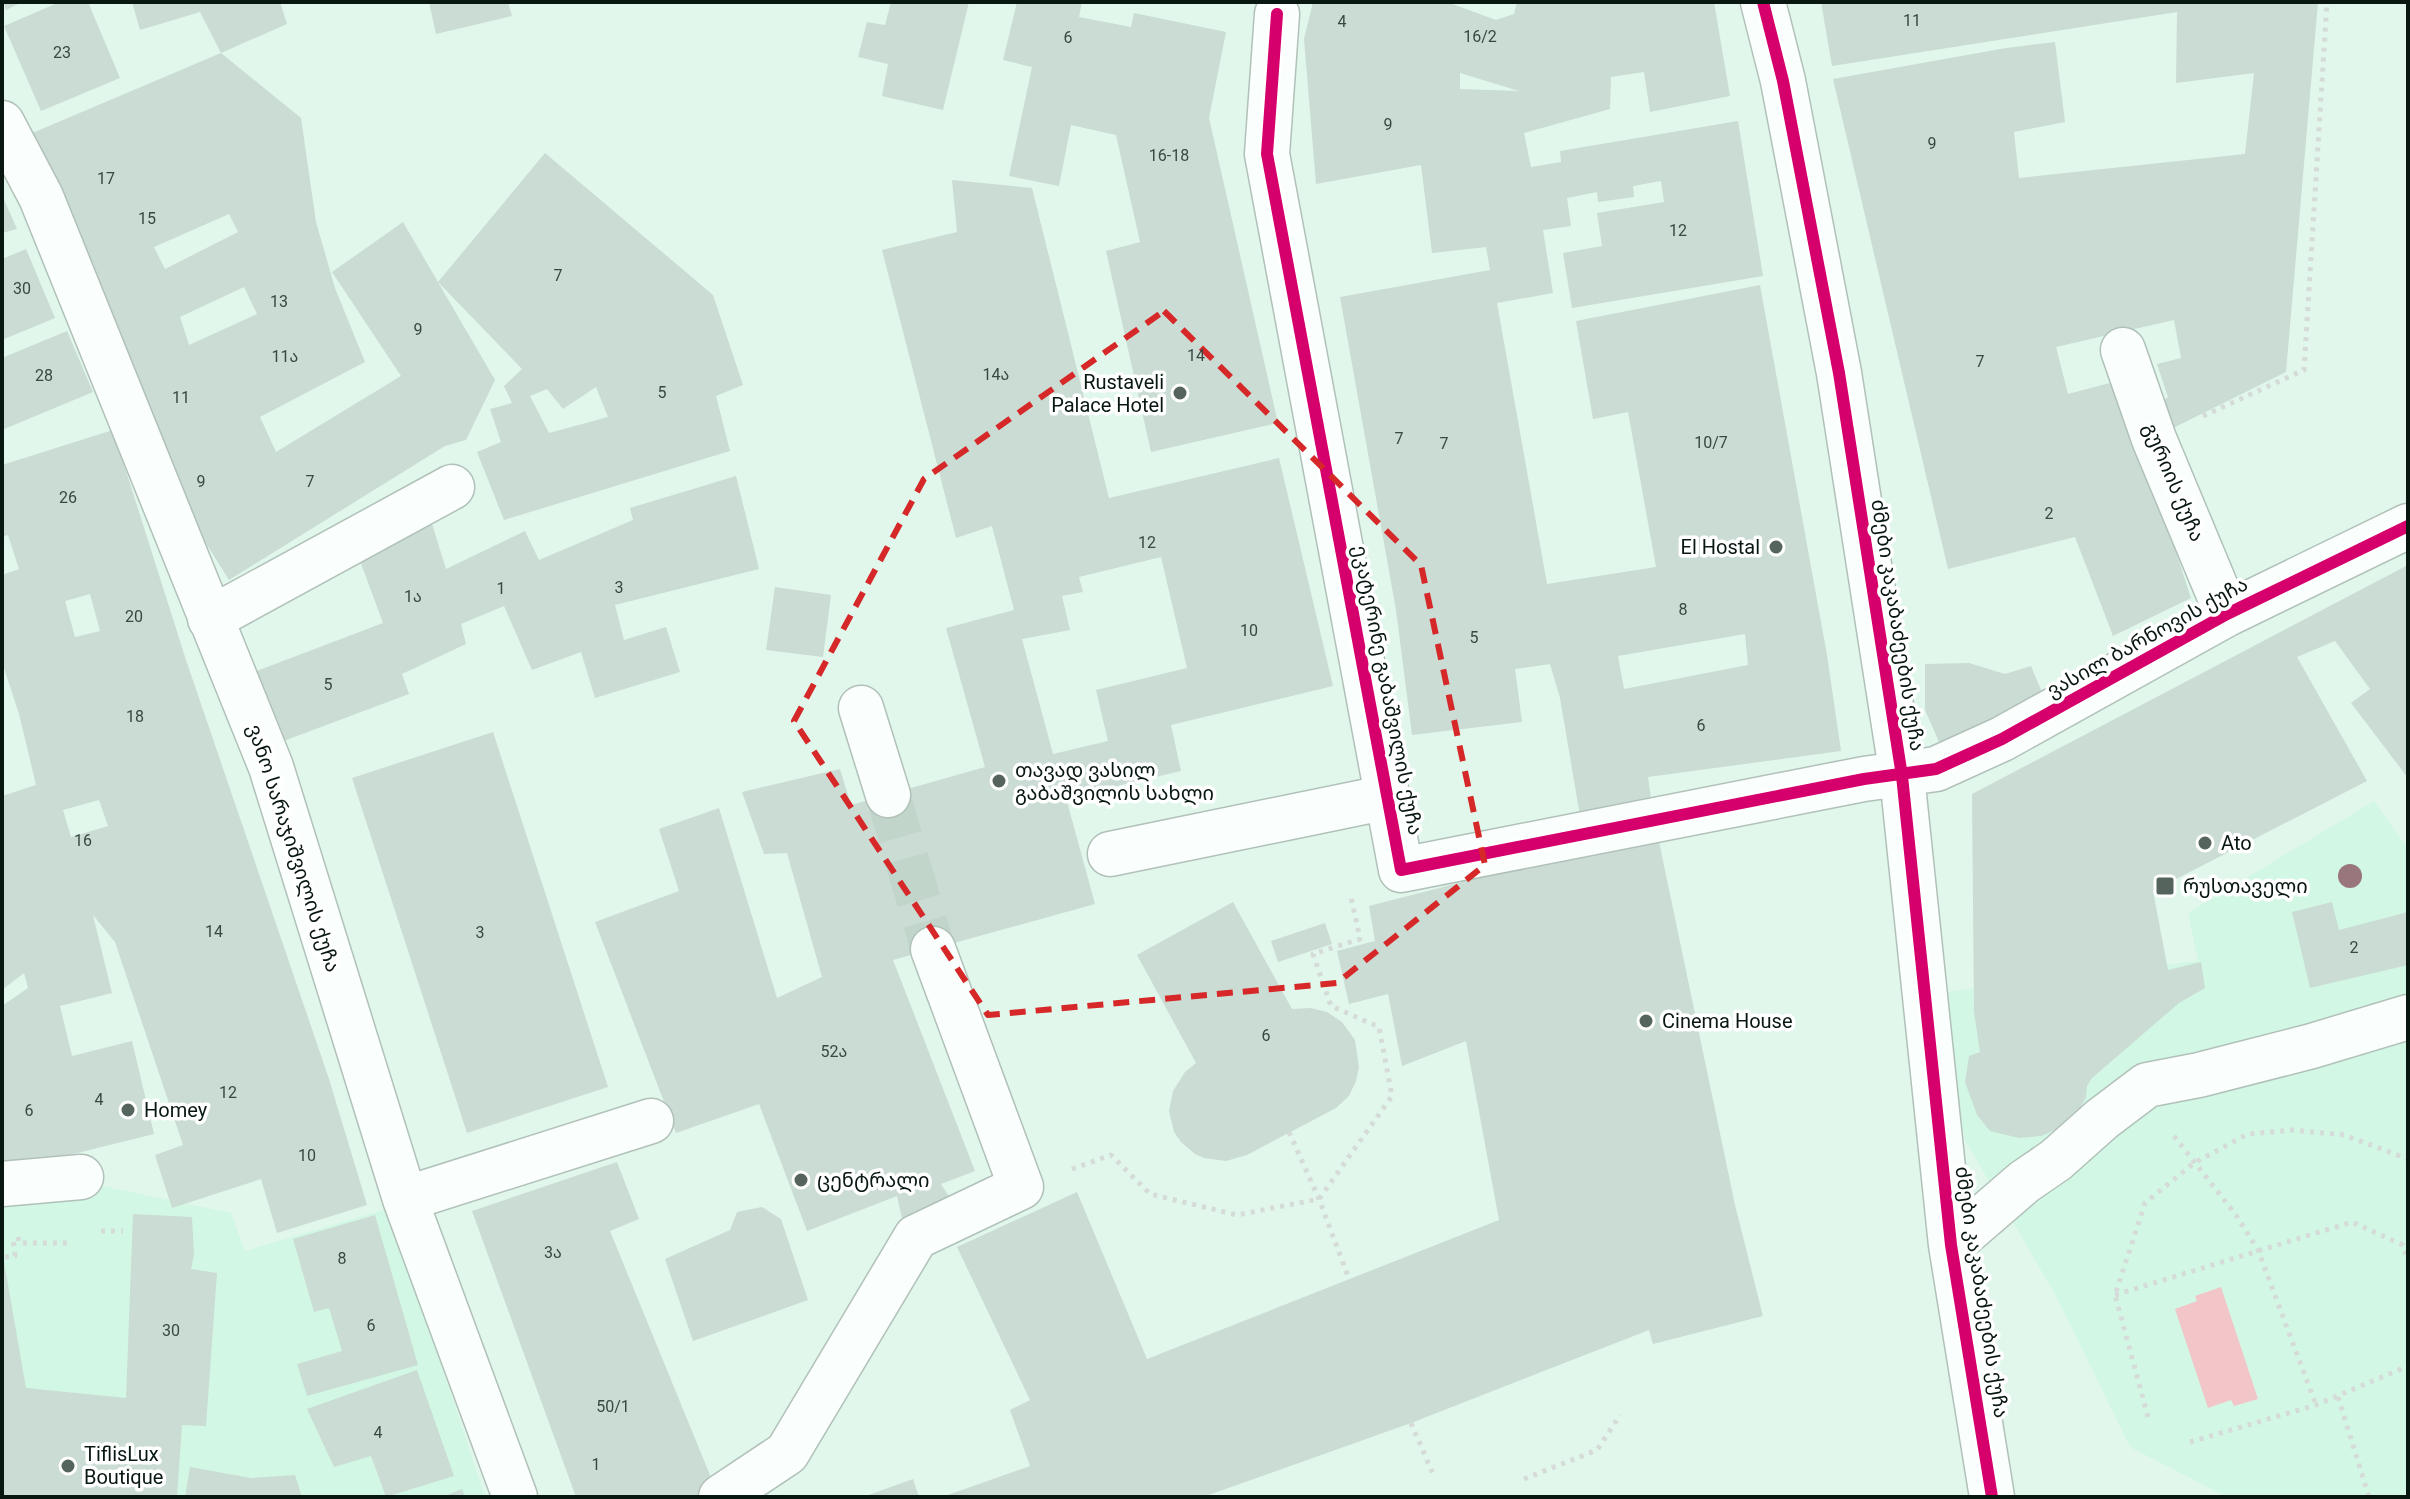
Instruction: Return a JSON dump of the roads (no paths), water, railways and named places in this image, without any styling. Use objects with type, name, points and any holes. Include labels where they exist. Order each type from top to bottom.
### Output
[{"type":"street","name":"ძმები კაკაბაძეების ქუჩა","points":[[1763,2],[1783,81],[1839,373],[1902,776],[1951,1245],[1992,1497]]},
{"type":"street","name":"ეკატერინე გაბაშვილის ქუჩა","points":[[1277,14],[1267,154],[1401,870],[1864,779],[1902,776]]},
{"type":"street","name":"ვანო სარაჯიშვილის ქუჩა","points":[[2,123],[41,197],[271,767],[405,1199],[515,1497]]},
{"type":"street","name":"გურიის ქუჩა","points":[[2123,350],[2154,439],[2227,614]]},
{"type":"street","points":[[210,619],[452,487]]},
{"type":"street","name":"ვასილ ბარნოვის ქუჩა","points":[[1902,776],[1936,769],[2002,739],[2227,614],[2408,526]]},
{"type":"street","points":[[861,708],[888,795]]},
{"type":"street","points":[[1110,854],[1388,797]]},
{"type":"street","points":[[721,1497],[787,1453],[916,1237],[1021,1187],[933,949]]},
{"type":"street","points":[[1951,1245],[2024,1182],[2056,1160],[2147,1085],[2312,1046],[2408,1017]]},
{"type":"street","points":[[405,1199],[651,1121]]},
{"type":"street","points":[[2,1184],[81,1177]]},
{"type":"tunnel","points":[[888,795],[933,949]]},
{"type":"place","name":"Rustaveli Palace Hotel","points":[[1180,393]]},
{"type":"place","name":"El Hostal","points":[[1776,547]]},
{"type":"place","name":"თავად ვასილ გაბაშვილის სახლი","points":[[999,781]]},
{"type":"place","name":"Ato","points":[[2205,843]]},
{"type":"place","name":"რუსთაველი","points":[[2165,886]]},
{"type":"place","name":"Cinema House","points":[[1646,1021]]},
{"type":"place","name":"Homey","points":[[128,1110]]},
{"type":"place","name":"ცენტრალი","points":[[801,1180]]},
{"type":"place","name":"TiflisLux Boutique","points":[[68,1466]]}]
